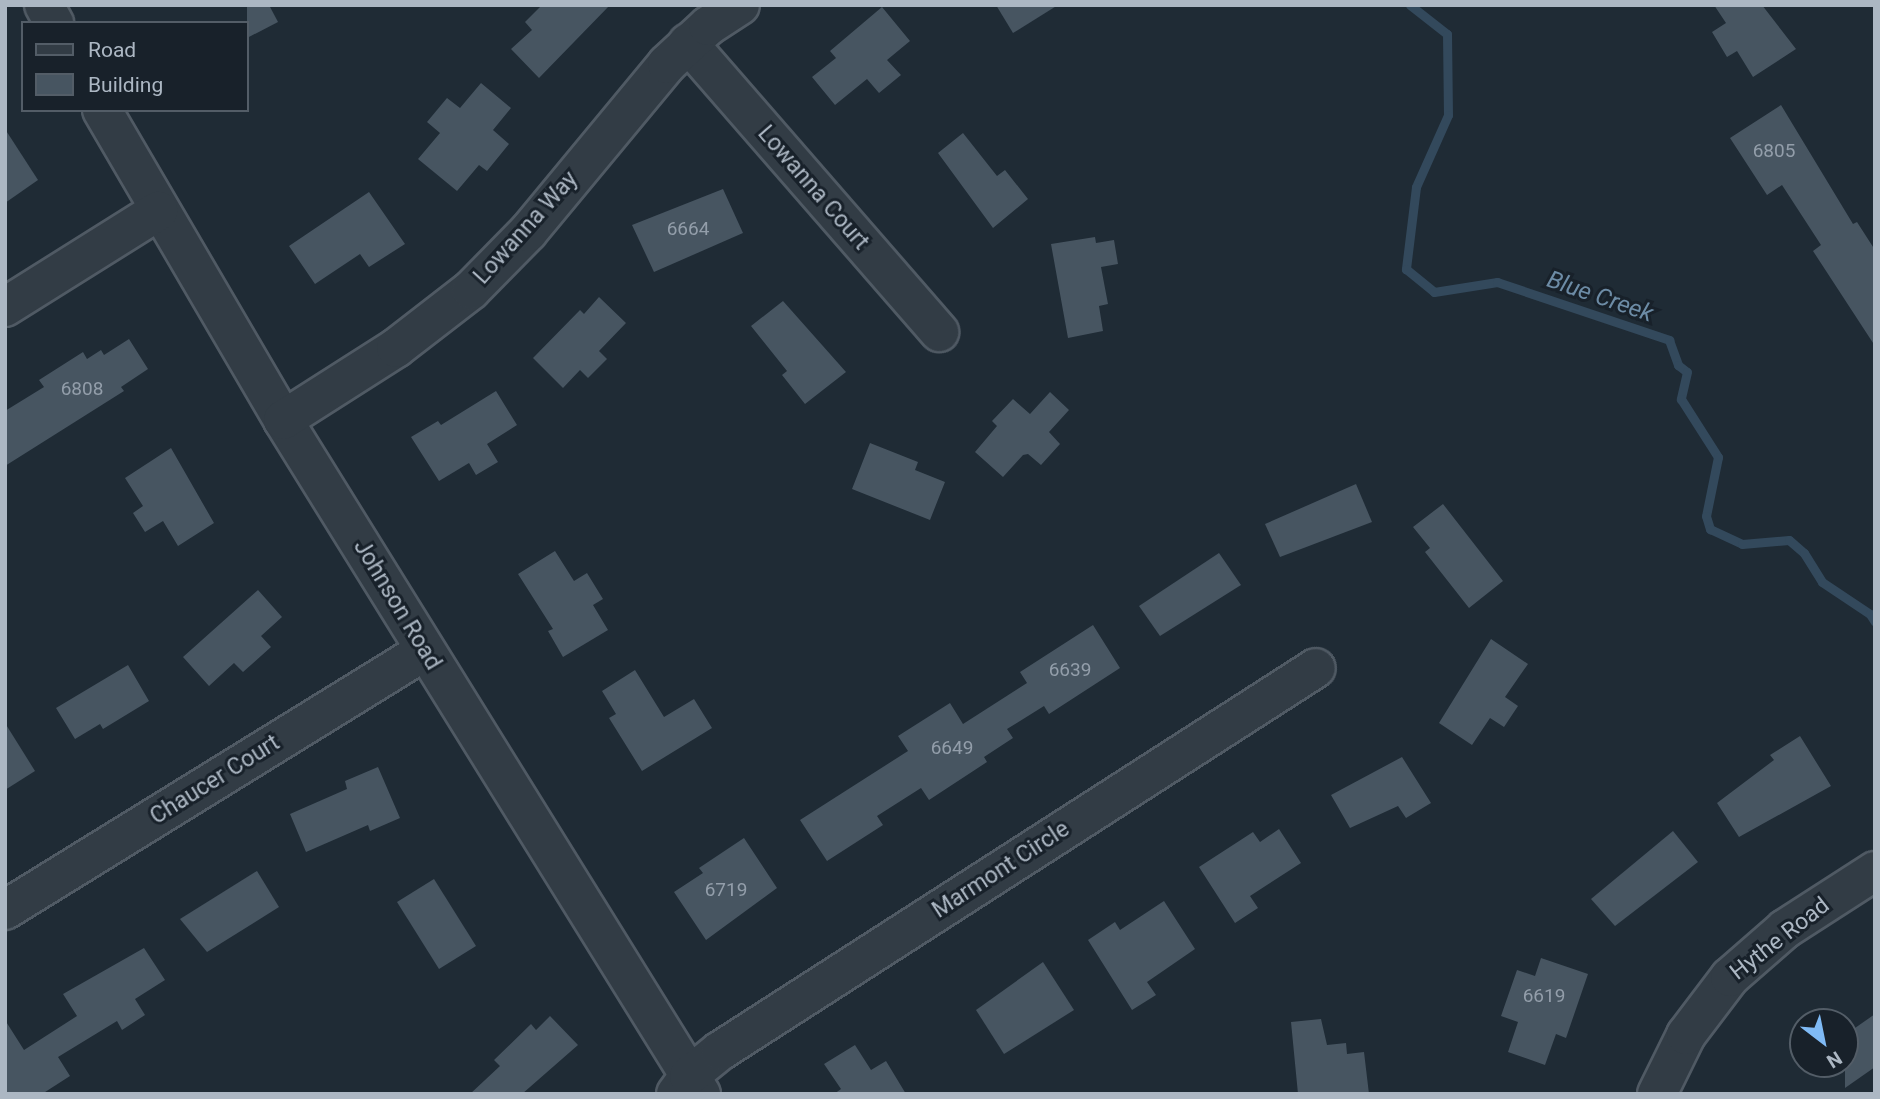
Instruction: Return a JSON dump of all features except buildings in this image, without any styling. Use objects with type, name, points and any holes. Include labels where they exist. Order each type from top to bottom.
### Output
[{"type":"street","points":[[44,5],[53,21]]},
{"type":"street","name":"Lowanna Way","points":[[283,419],[396,348],[471,290],[528,232],[651,81],[688,43],[740,5]]},
{"type":"street","name":"Lowanna Court","points":[[688,43],[939,332]]},
{"type":"street","name":"Johnson Road","points":[[103,112],[158,211],[689,1088]]},
{"type":"street","points":[[5,307],[158,211]]},
{"type":"street","name":"Chaucer Court","points":[[5,910],[424,650]]},
{"type":"street","name":"Marmont Circle","points":[[689,1088],[719,1051],[1316,668]]},
{"type":"street","name":"Hythe Road","points":[[1657,1094],[1686,1035],[1730,977],[1785,929],[1875,871]]},
{"type":"waterway","name":"Blue Creek","points":[[1410,5],[1447,34],[1448,115],[1416,187],[1406,269],[1434,292],[1497,282],[1669,340],[1678,365],[1687,372],[1681,399],[1718,457],[1706,516],[1710,529],[1742,544],[1789,540],[1804,553],[1822,582],[1870,614],[1875,622]]}]
